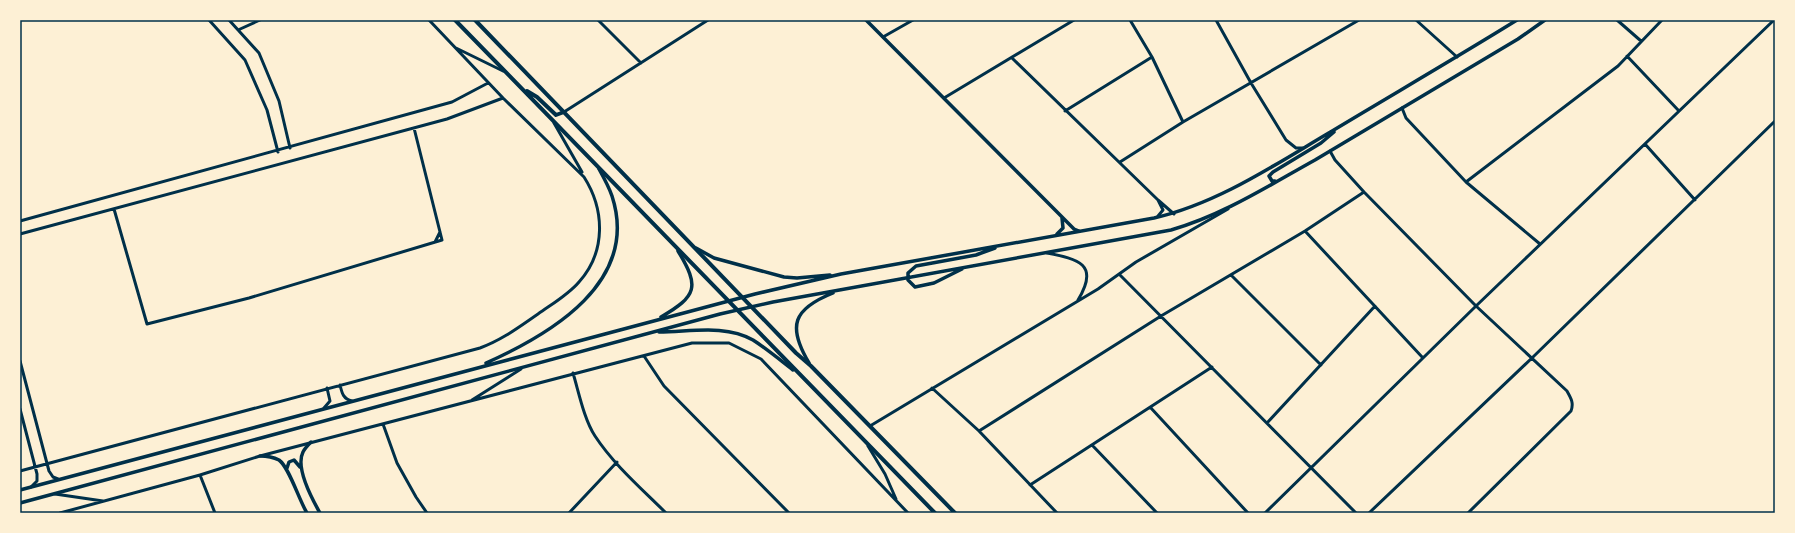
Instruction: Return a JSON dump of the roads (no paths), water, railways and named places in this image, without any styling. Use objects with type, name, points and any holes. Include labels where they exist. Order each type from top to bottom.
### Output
[{"type":"main road","points":[[455,20],[597,164],[935,513]]},
{"type":"main road","points":[[475,20],[796,353],[811,366],[955,513]]},
{"type":"main road","points":[[520,86],[536,97],[554,114],[558,115],[564,112]]},
{"type":"street","points":[[209,20],[245,60],[267,110],[278,152]]},
{"type":"street","points":[[229,20],[258,53],[279,101],[290,148]]},
{"type":"street","points":[[238,30],[260,20]]},
{"type":"street","points":[[429,20],[488,83],[584,177]]},
{"type":"street","points":[[598,20],[641,64]]},
{"type":"street","points":[[564,112],[708,20]]},
{"type":"street","points":[[866,20],[1074,229],[1082,231]]},
{"type":"street","points":[[883,37],[913,20]]},
{"type":"street","points":[[944,98],[1074,20]]},
{"type":"street","points":[[1130,20],[1152,57],[1183,122]]},
{"type":"street","points":[[1120,162],[1183,122],[1359,20]]},
{"type":"street","points":[[1416,20],[1457,57]]},
{"type":"street","points":[[20,490],[743,297],[841,274],[1174,214],[1216,198],[1457,57],[1516,20]]},
{"type":"street","points":[[870,426],[1077,301],[1136,262],[1330,151],[1518,39],[1545,20]]},
{"type":"street","points":[[1617,20],[1641,41]]},
{"type":"street","points":[[1466,182],[1618,66],[1662,20]]},
{"type":"street","points":[[1265,513],[1540,244],[1774,20]]},
{"type":"street","points":[[1218,21],[1251,83],[1289,143],[1296,148],[1304,147]]},
{"type":"street","points":[[455,47],[506,72]]},
{"type":"street","points":[[1627,56],[1679,111]]},
{"type":"street","points":[[1065,111],[1152,57]]},
{"type":"street","points":[[1012,58],[1065,111],[1174,214]]},
{"type":"street","points":[[20,221],[278,152],[452,102],[488,83]]},
{"type":"street","points":[[20,234],[447,119],[503,98]]},
{"type":"street","points":[[1402,108],[1406,118],[1466,182],[1540,244]]},
{"type":"street","points":[[20,471],[480,348],[510,334],[568,293],[579,283],[596,253],[600,232],[598,209],[591,187],[551,118]]},
{"type":"street","points":[[1369,513],[1533,358],[1775,121]]},
{"type":"street","points":[[1277,181],[1274,182],[1270,179],[1273,172],[1322,143],[1339,127]]},
{"type":"street","points":[[114,209],[147,324],[249,298],[442,240],[414,128]]},
{"type":"street","points":[[1645,144],[1695,200]]},
{"type":"street","points":[[1330,151],[1335,160],[1364,192],[1476,306],[1567,391],[1572,400],[1573,406],[1571,411],[1468,513]]},
{"type":"street","points":[[476,368],[540,336],[584,301],[594,291],[604,276],[613,254],[617,235],[617,219],[612,195],[597,164]]},
{"type":"street","points":[[978,431],[1161,316],[1305,231],[1364,192]]},
{"type":"street","points":[[1154,218],[1160,215],[1163,210],[1158,200]]},
{"type":"street","points":[[20,503],[752,306],[1171,230],[1204,220],[1230,208]]},
{"type":"street","points":[[1051,236],[1063,228],[1064,221],[1061,215]]},
{"type":"street","points":[[1305,231],[1423,358]]},
{"type":"street","points":[[969,266],[929,285],[915,286],[909,283],[907,278],[910,270],[916,266],[976,255],[1007,244]]},
{"type":"street","points":[[657,319],[685,301],[690,291],[692,280],[690,269],[676,247]]},
{"type":"street","points":[[696,248],[714,258],[784,277],[797,278],[841,274]]},
{"type":"street","points":[[1046,253],[1072,258],[1083,266],[1086,274],[1086,282],[1077,301]]},
{"type":"street","points":[[1119,274],[1356,513]]},
{"type":"street","points":[[1231,275],[1321,365]]},
{"type":"street","points":[[811,366],[800,349],[796,327],[798,319],[802,312],[813,302],[839,290]]},
{"type":"street","points":[[1267,423],[1375,306]]},
{"type":"street","points":[[654,332],[712,330],[733,332],[753,340],[803,377]]},
{"type":"street","points":[[60,513],[311,442],[468,402],[573,373],[692,343],[729,343],[761,359],[908,513]]},
{"type":"street","points":[[644,356],[664,386],[789,513]]},
{"type":"street","points":[[20,361],[47,464],[51,475],[60,480]]},
{"type":"street","points":[[468,402],[521,368]]},
{"type":"street","points":[[1030,485],[1212,368]]},
{"type":"street","points":[[573,373],[582,404],[595,436],[617,462],[666,513]]},
{"type":"street","points":[[340,385],[343,396],[352,401]]},
{"type":"street","points":[[323,409],[330,401],[327,388]]},
{"type":"street","points":[[932,388],[978,431],[1058,513]]},
{"type":"street","points":[[1150,407],[1248,513]]},
{"type":"street","points":[[20,409],[35,467],[37,481],[30,488]]},
{"type":"street","points":[[383,424],[396,463],[427,513]]},
{"type":"street","points":[[301,468],[303,452],[311,442]]},
{"type":"street","points":[[866,442],[885,474],[896,501]]},
{"type":"street","points":[[1092,445],[1157,513]]},
{"type":"street","points":[[260,456],[280,461],[288,470]]},
{"type":"street","points":[[307,513],[299,500],[288,470],[287,464],[292,460],[296,461],[301,468],[307,486],[320,513]]},
{"type":"street","points":[[569,513],[617,462]]},
{"type":"street","points":[[200,474],[215,513]]},
{"type":"street","points":[[55,494],[104,501]]}]
